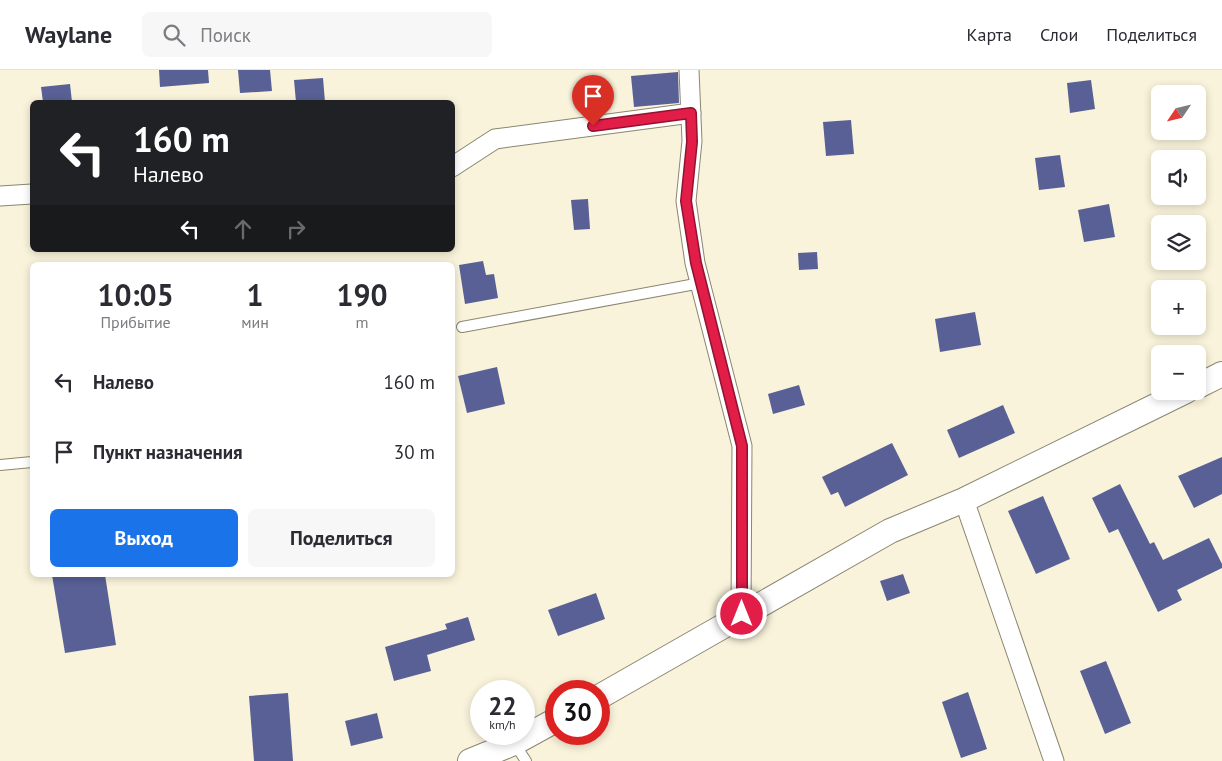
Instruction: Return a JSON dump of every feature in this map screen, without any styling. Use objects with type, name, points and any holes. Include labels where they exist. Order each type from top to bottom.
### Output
[{"type":"street","points":[[689,70],[692,142],[686,201],[696,263],[742,446],[742,614]]},
{"type":"street","points":[[455,164],[496,139],[691,113]]},
{"type":"street","points":[[0,196],[30,194]]},
{"type":"street","points":[[1206,382],[1222,374]]},
{"type":"street","points":[[610,691],[890,531],[964,500],[1168,400]]},
{"type":"street","points":[[964,500],[1054,761]]},
{"type":"street","points":[[470,761],[520,752],[545,730]]},
{"type":"lane","points":[[462,327],[701,282]]},
{"type":"lane","points":[[0,465],[30,462]]},
{"type":"building","points":[[159,70],[208,70],[209,83],[160,87]]},
{"type":"building","points":[[238,70],[270,70],[272,91],[240,93]]},
{"type":"building","points":[[678,72],[679,103],[634,107],[631,76]]},
{"type":"building","points":[[323,78],[325,100],[296,100],[294,80]]},
{"type":"building","points":[[1091,80],[1095,109],[1070,113],[1067,83]]},
{"type":"building","points":[[70,84],[72,100],[43,100],[41,87]]},
{"type":"building","points":[[851,120],[854,154],[826,156],[823,122]]},
{"type":"building","points":[[1060,155],[1065,187],[1039,190],[1035,158]]},
{"type":"building","points":[[588,199],[590,229],[574,230],[571,200]]},
{"type":"building","points":[[1109,204],[1115,237],[1084,242],[1078,210]]},
{"type":"building","points":[[817,252],[818,269],[799,270],[798,253]]},
{"type":"building","points":[[483,261],[486,275],[494,274],[498,298],[465,304],[459,265]]},
{"type":"building","points":[[975,312],[981,345],[940,352],[935,319]]},
{"type":"building","points":[[497,367],[505,404],[467,413],[458,376]]},
{"type":"building","points":[[799,385],[805,405],[773,414],[768,394]]},
{"type":"building","points":[[1003,405],[1015,433],[959,458],[947,430]]},
{"type":"building","points":[[892,443],[908,475],[845,507],[838,492],[831,495],[822,477]]},
{"type":"building","points":[[1222,457],[1222,494],[1194,508],[1178,476]]},
{"type":"building","points":[[1120,484],[1150,544],[1154,542],[1163,560],[1209,538],[1222,564],[1222,568],[1177,590],[1182,600],[1158,612],[1118,529],[1109,533],[1092,498]]},
{"type":"building","points":[[1043,496],[1070,559],[1036,574],[1008,511]]},
{"type":"building","points":[[903,574],[910,593],[887,601],[880,581]]},
{"type":"building","points":[[52,577],[105,577],[116,645],[65,653]]},
{"type":"building","points":[[596,593],[605,619],[558,636],[548,610]]},
{"type":"building","points":[[468,617],[475,640],[427,655],[431,671],[394,681],[385,647],[447,629],[445,624]]},
{"type":"building","points":[[1106,661],[1131,723],[1105,734],[1080,671]]},
{"type":"building","points":[[968,692],[987,749],[961,758],[942,702]]},
{"type":"building","points":[[288,693],[293,761],[254,761],[249,696]]},
{"type":"building","points":[[377,713],[383,738],[351,746],[345,721]]},
{"type":"route","points":[[593,126],[691,113],[692,142],[686,201],[696,263],[742,446],[742,614]]}]
